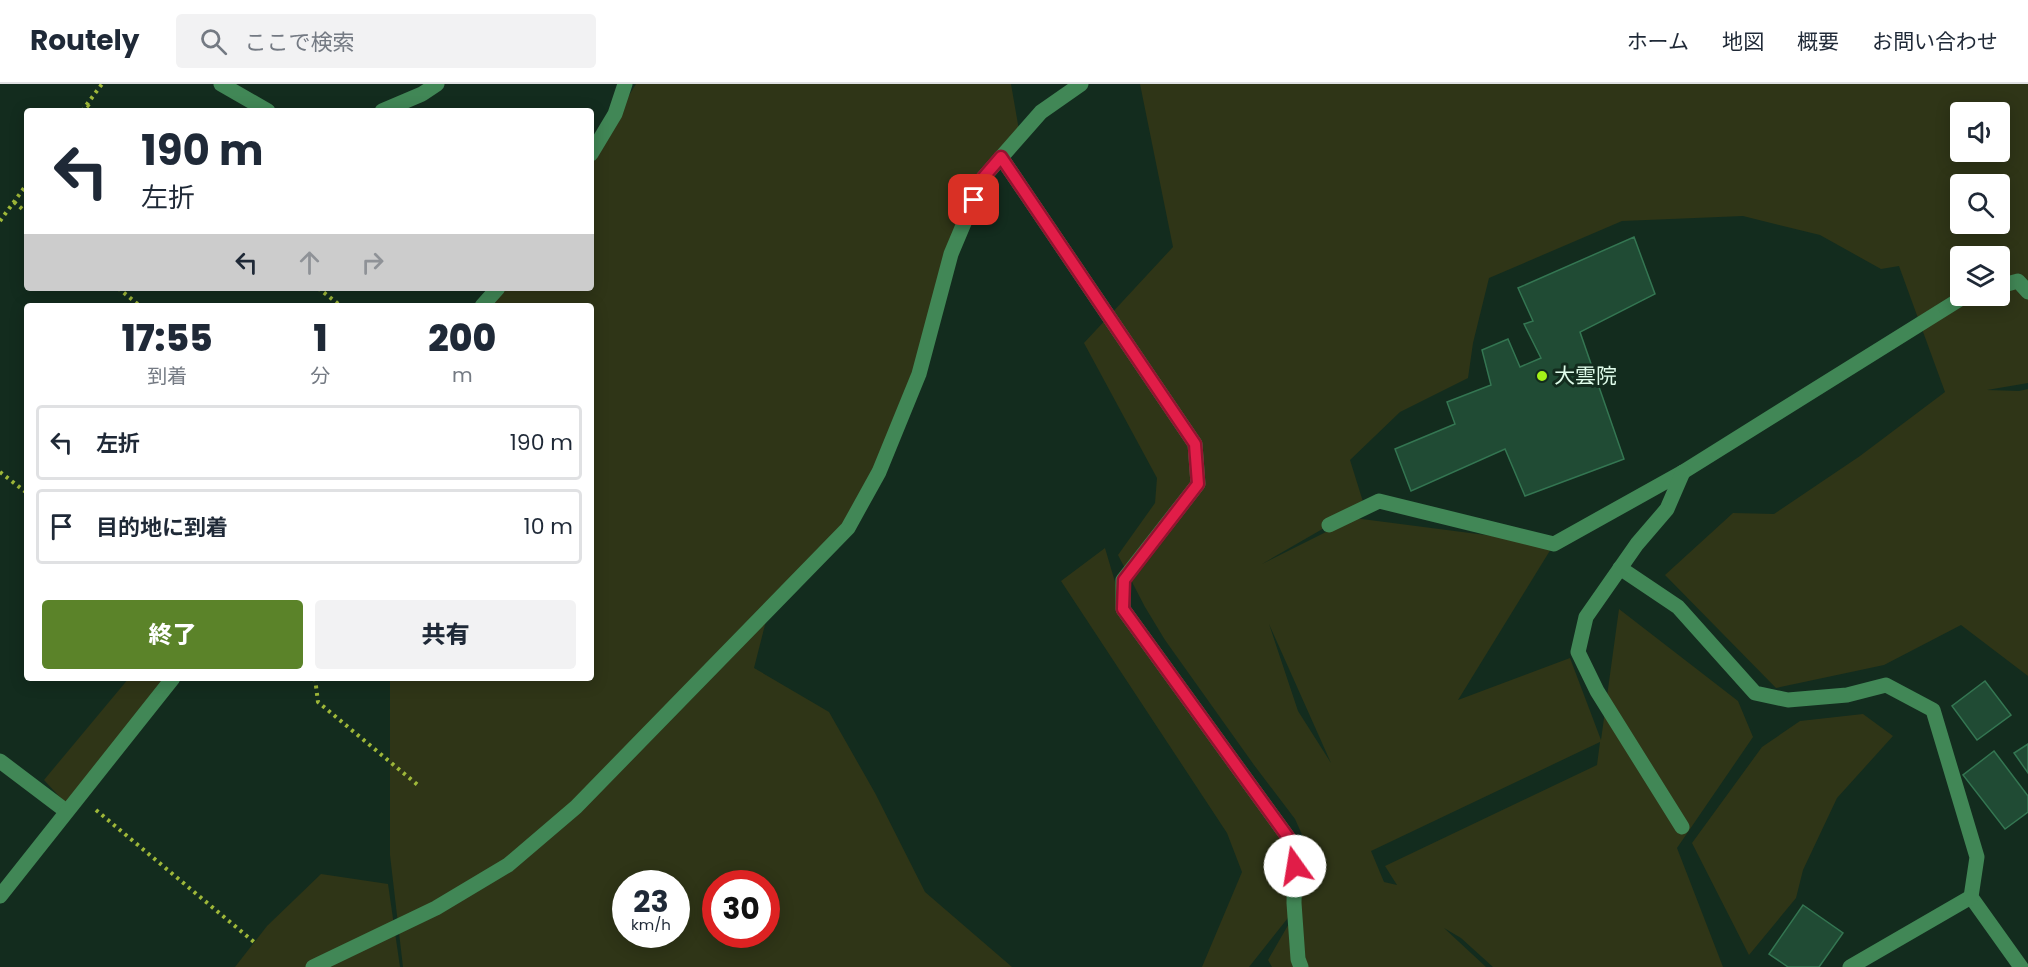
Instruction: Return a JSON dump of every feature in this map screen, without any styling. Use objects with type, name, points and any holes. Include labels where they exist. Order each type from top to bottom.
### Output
[{"type":"street","points":[[221,84],[263,108]]},
{"type":"street","points":[[389,108],[422,94],[437,84]]},
{"type":"street","points":[[594,149],[615,114],[625,84]]},
{"type":"street","points":[[313,967],[436,908],[508,865],[576,807],[848,528],[879,472],[919,374],[951,254],[983,178],[1041,112],[1082,84]]},
{"type":"street","points":[[1001,157],[1195,444],[1198,484],[1124,580],[1123,609],[1295,847],[1294,903],[1298,958],[1301,967]]},
{"type":"street","points":[[485,303],[495,291]]},
{"type":"street","points":[[1329,525],[1379,501],[1554,544],[1683,472],[1950,305]]},
{"type":"street","points":[[1682,827],[1597,691],[1578,652],[1586,616],[1637,544],[1668,509],[1683,472]]},
{"type":"street","points":[[1620,568],[1678,607],[1755,693],[1788,700],[1847,695],[1886,685],[1933,710],[1977,856],[1971,897],[2021,967]]},
{"type":"street","points":[[0,896],[170,681]]},
{"type":"street","points":[[0,761],[66,811]]},
{"type":"street","points":[[1850,967],[1971,897]]},
{"type":"path","points":[[84,108],[102,84]]},
{"type":"path","points":[[87,105],[90,108]]},
{"type":"path","points":[[0,220],[24,188]]},
{"type":"path","points":[[14,202],[24,210]]},
{"type":"path","points":[[122,291],[136,303]]},
{"type":"path","points":[[322,291],[337,303]]},
{"type":"path","points":[[0,472],[24,491]]},
{"type":"path","points":[[315,681],[318,702],[418,786]]},
{"type":"path","points":[[78,795],[254,942]]},
{"type":"green space","points":[[636,84],[1011,84],[1020,136],[974,200],[907,403],[852,519],[769,609],[754,668],[829,712],[875,793],[925,892],[1012,967],[403,967],[390,855],[390,681],[594,681],[594,303],[485,303],[495,291],[594,291],[594,152]]},
{"type":"green space","points":[[1140,84],[2028,84],[2028,383],[1987,390],[2028,389],[2028,676],[1961,625],[1884,665],[1776,688],[1665,575],[1733,513],[1774,514],[1860,456],[1945,392],[1899,266],[1881,269],[1820,235],[1743,216],[1622,221],[1489,278],[1473,343],[1468,378],[1400,412],[1350,460],[1364,505],[1262,564],[1354,518],[1554,544],[1458,700],[1570,658],[1601,740],[1619,609],[1738,701],[1753,737],[1677,848],[1723,967],[1493,967],[1461,938],[1444,928],[1486,967],[1272,967],[1268,960],[1298,908],[1303,860],[1318,862],[1308,848],[1295,819],[1165,640],[1118,555],[1155,503],[1157,478],[1084,343],[1173,247]],"holes":[[[1269,624],[1331,763],[1298,711]],[[1600,742],[1597,765],[1385,866],[1397,885],[1384,882],[1371,851]]]},
{"type":"green space","points":[[1105,548],[1123,609],[1294,835],[1295,909],[1249,967],[1202,967],[1242,872],[1227,833],[1061,581]]},
{"type":"green space","points":[[126,681],[171,681],[69,807],[44,780]]},
{"type":"green space","points":[[1863,714],[1893,736],[1837,798],[1803,870],[1796,898],[1749,955],[1692,843],[1762,747],[1800,721]]},
{"type":"green space","points":[[321,874],[388,884],[400,967],[235,967],[267,926]]},
{"type":"building","name":"大雲院","points":[[1634,237],[1655,294],[1580,332],[1624,459],[1525,496],[1505,449],[1411,491],[1395,449],[1455,424],[1447,402],[1491,385],[1482,350],[1508,339],[1520,367],[1541,358],[1524,324],[1533,321],[1518,288]]},
{"type":"building","points":[[1985,681],[2011,715],[1977,740],[1952,706]]},
{"type":"building","points":[[2028,744],[2028,773],[2014,753]]},
{"type":"building","points":[[1994,751],[2028,796],[2028,812],[2005,829],[1963,775]]},
{"type":"building","points":[[1803,905],[1843,933],[1819,967],[1788,967],[1769,954]]},
{"type":"place","name":"大雲院","points":[[1542,376]]},
{"type":"route","points":[[974,200],[983,178],[1001,157],[1195,444],[1198,484],[1124,580],[1123,609],[1295,847],[1295,866]]}]
